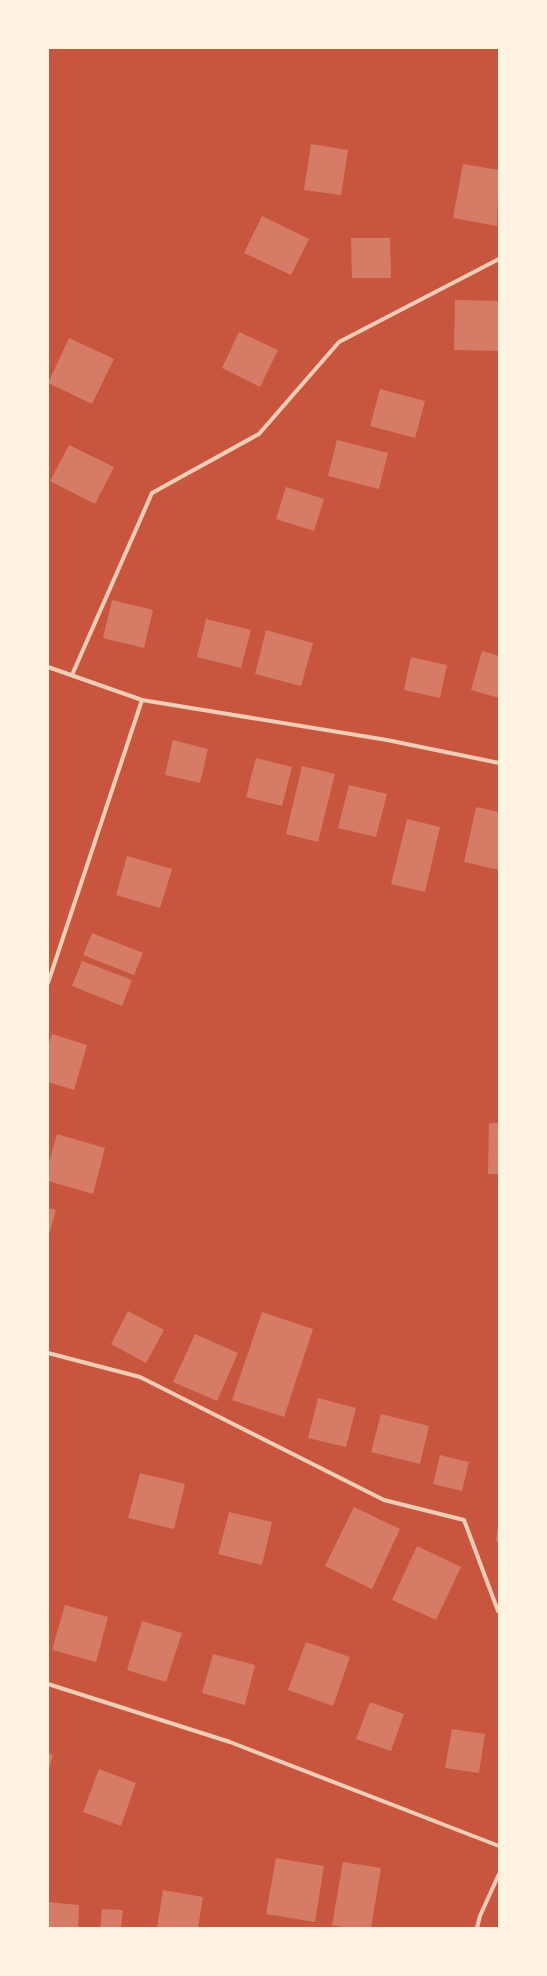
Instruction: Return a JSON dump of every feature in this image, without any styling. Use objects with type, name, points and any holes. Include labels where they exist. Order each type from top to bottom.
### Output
[{"type":"street","points":[[72,675],[152,493],[259,434],[339,342],[499,258]]},
{"type":"street","points":[[48,667],[142,700],[387,740],[499,763]]},
{"type":"street","points":[[48,983],[142,700]]},
{"type":"street","points":[[48,1353],[140,1377],[384,1500],[464,1520],[498,1611]]},
{"type":"street","points":[[48,1684],[230,1742],[499,1846]]},
{"type":"street","points":[[477,1928],[480,1916],[499,1874]]},
{"type":"building","points":[[311,144],[348,150],[341,195],[304,190]]},
{"type":"building","points":[[463,164],[499,170],[497,226],[453,218]]},
{"type":"building","points":[[262,216],[309,239],[291,275],[244,253]]},
{"type":"building","points":[[351,238],[390,238],[391,278],[352,278]]},
{"type":"building","points":[[455,300],[499,301],[499,351],[454,350]]},
{"type":"building","points":[[239,332],[278,350],[260,387],[222,368]]},
{"type":"building","points":[[69,338],[114,359],[92,404],[48,383]]},
{"type":"building","points":[[380,389],[425,401],[415,438],[370,426]]},
{"type":"building","points":[[337,440],[388,453],[379,489],[328,476]]},
{"type":"building","points":[[69,445],[114,467],[95,504],[50,481]]},
{"type":"building","points":[[286,487],[324,499],[314,531],[276,519]]},
{"type":"building","points":[[112,600],[153,610],[144,648],[103,638]]},
{"type":"building","points":[[206,619],[251,630],[241,668],[197,657]]},
{"type":"building","points":[[266,630],[313,643],[301,686],[255,674]]},
{"type":"building","points":[[482,651],[499,656],[499,698],[471,690]]},
{"type":"building","points":[[411,657],[447,665],[440,698],[404,690]]},
{"type":"building","points":[[173,740],[208,749],[200,783],[165,775]]},
{"type":"building","points":[[256,758],[292,767],[282,806],[246,797]]},
{"type":"building","points":[[302,766],[335,774],[318,842],[286,834]]},
{"type":"building","points":[[349,785],[387,794],[376,837],[338,828]]},
{"type":"building","points":[[476,807],[499,812],[499,870],[464,862]]},
{"type":"building","points":[[407,819],[440,827],[425,892],[391,884]]},
{"type":"building","points":[[127,856],[172,869],[160,908],[116,895]]},
{"type":"building","points":[[92,933],[143,953],[134,975],[83,955]]},
{"type":"building","points":[[82,961],[132,980],[122,1006],[72,986]]},
{"type":"building","points":[[52,1034],[87,1045],[74,1090],[48,1082],[48,1046]]},
{"type":"building","points":[[489,1123],[499,1123],[499,1174],[488,1174]]},
{"type":"building","points":[[57,1134],[105,1148],[93,1194],[48,1181],[48,1166]]},
{"type":"building","points":[[48,1208],[56,1210],[48,1238]]},
{"type":"building","points":[[128,1311],[164,1330],[146,1363],[111,1344]]},
{"type":"building","points":[[262,1312],[313,1329],[284,1417],[232,1400]]},
{"type":"building","points":[[195,1334],[238,1353],[217,1401],[173,1382]]},
{"type":"building","points":[[318,1398],[356,1408],[346,1447],[308,1438]]},
{"type":"building","points":[[381,1414],[429,1426],[420,1464],[371,1452]]},
{"type":"building","points":[[440,1455],[469,1462],[462,1491],[433,1484]]},
{"type":"building","points":[[140,1473],[185,1484],[174,1529],[128,1518]]},
{"type":"building","points":[[354,1507],[400,1529],[372,1589],[325,1566]]},
{"type":"building","points":[[229,1512],[272,1522],[262,1565],[218,1554]]},
{"type":"building","points":[[499,1525],[499,1542],[496,1541]]},
{"type":"building","points":[[417,1546],[461,1567],[436,1620],[392,1600]]},
{"type":"building","points":[[65,1605],[108,1617],[96,1662],[52,1650]]},
{"type":"building","points":[[142,1621],[182,1633],[166,1682],[127,1670]]},
{"type":"building","points":[[306,1642],[350,1657],[333,1706],[288,1690]]},
{"type":"building","points":[[213,1654],[255,1665],[245,1705],[202,1693]]},
{"type":"building","points":[[370,1702],[404,1714],[391,1751],[356,1739]]},
{"type":"building","points":[[452,1729],[485,1734],[479,1773],[445,1768]]},
{"type":"building","points":[[48,1753],[53,1755],[48,1772]]},
{"type":"building","points":[[99,1769],[136,1783],[121,1826],[83,1812]]},
{"type":"building","points":[[276,1858],[324,1866],[315,1922],[266,1914]]},
{"type":"building","points":[[343,1862],[381,1868],[371,1928],[347,1928],[332,1925]]},
{"type":"building","points":[[163,1890],[203,1897],[198,1928],[157,1928]]},
{"type":"building","points":[[48,1902],[79,1905],[78,1928],[48,1928]]},
{"type":"building","points":[[102,1909],[123,1910],[121,1928],[100,1928]]}]
